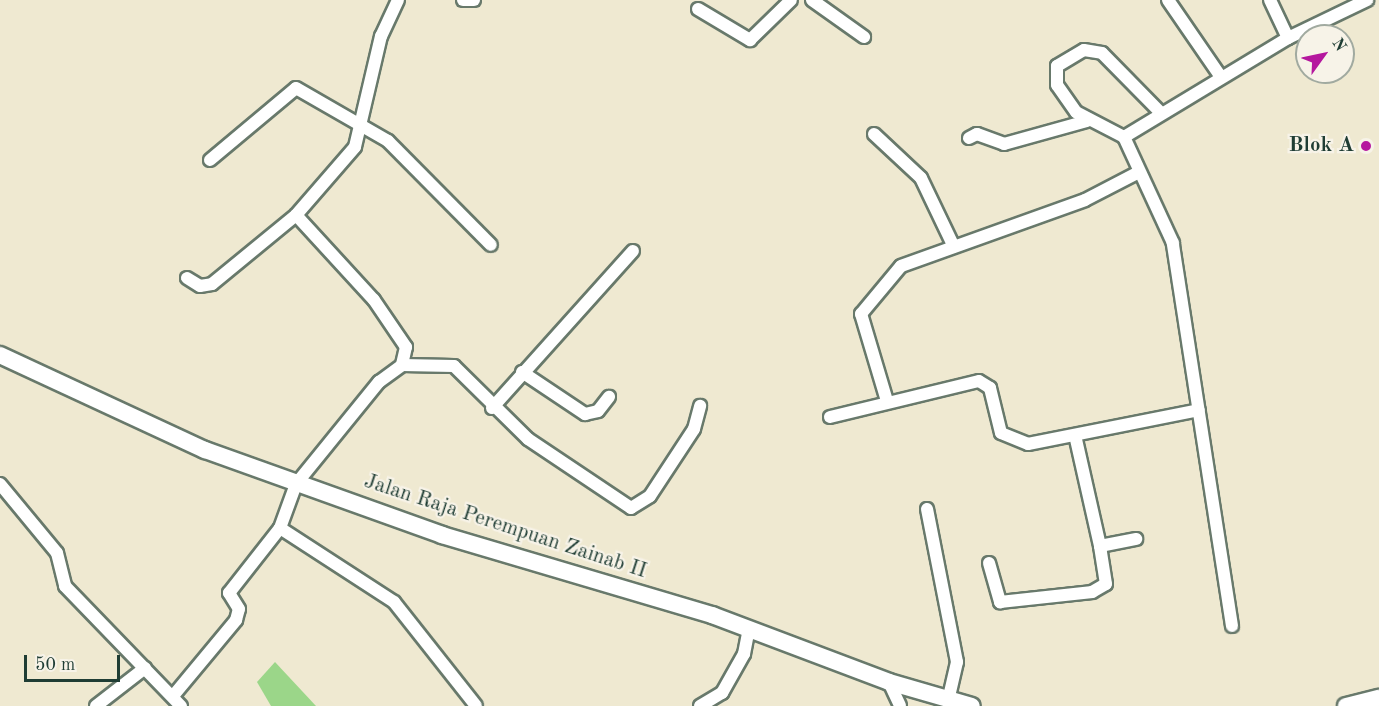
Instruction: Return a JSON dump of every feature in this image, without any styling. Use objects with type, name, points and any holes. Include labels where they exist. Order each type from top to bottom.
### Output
[{"type":"main road","name":"Jalan Raja Perempuan Zainab II","points":[[0,355],[132,421],[442,536],[749,630],[889,682],[948,701],[972,706]]},
{"type":"main road","points":[[1346,706],[1379,698]]},
{"type":"street","points":[[187,278],[200,286],[212,284],[296,215],[355,147],[365,124],[381,36],[398,0]]},
{"type":"street","points":[[463,0],[474,0]]},
{"type":"street","points":[[698,9],[750,40],[791,0]]},
{"type":"street","points":[[812,0],[864,37]]},
{"type":"street","points":[[1168,0],[1221,77]]},
{"type":"street","points":[[1270,0],[1288,38]]},
{"type":"street","points":[[1124,137],[1288,38],[1366,0]]},
{"type":"street","points":[[1161,113],[1113,61],[1084,50],[1057,66],[1054,75],[1087,121],[1124,137],[1137,173],[1173,243],[1232,626]]},
{"type":"street","points":[[210,160],[296,88],[365,124],[404,154],[491,245]]},
{"type":"street","points":[[969,138],[977,135],[1004,144],[1087,121]]},
{"type":"street","points":[[874,134],[921,178],[954,247]]},
{"type":"street","points":[[887,401],[862,309],[886,291],[901,266],[1085,200],[1137,173]]},
{"type":"street","points":[[296,215],[374,300],[406,347],[402,365]]},
{"type":"street","points":[[492,408],[633,251]]},
{"type":"street","points":[[173,696],[237,620],[239,609],[229,593],[280,528],[298,482],[379,382],[402,365],[454,366],[492,408],[528,439],[631,508],[650,496],[694,429],[700,406]]},
{"type":"street","points":[[522,372],[585,414],[598,411],[609,397]]},
{"type":"street","points":[[830,417],[887,401],[983,381],[990,388],[996,425],[1007,438],[1028,444],[1199,410]]},
{"type":"street","points":[[989,563],[1000,602],[1092,592],[1106,584],[1100,546],[1075,435]]},
{"type":"street","points":[[3,492],[57,553],[65,586],[181,706]]},
{"type":"street","points":[[927,509],[957,662],[948,701]]},
{"type":"street","points":[[280,528],[394,602],[476,706]]},
{"type":"street","points":[[1100,546],[1136,539]]},
{"type":"street","points":[[700,706],[722,693],[744,654],[749,630]]},
{"type":"street","points":[[96,706],[145,668]]},
{"type":"street","points":[[889,682],[900,706]]},
{"type":"green space","points":[[275,662],[316,706],[271,706],[257,682]]},
{"type":"place","name":"Blok A","points":[[1366,146]]}]
